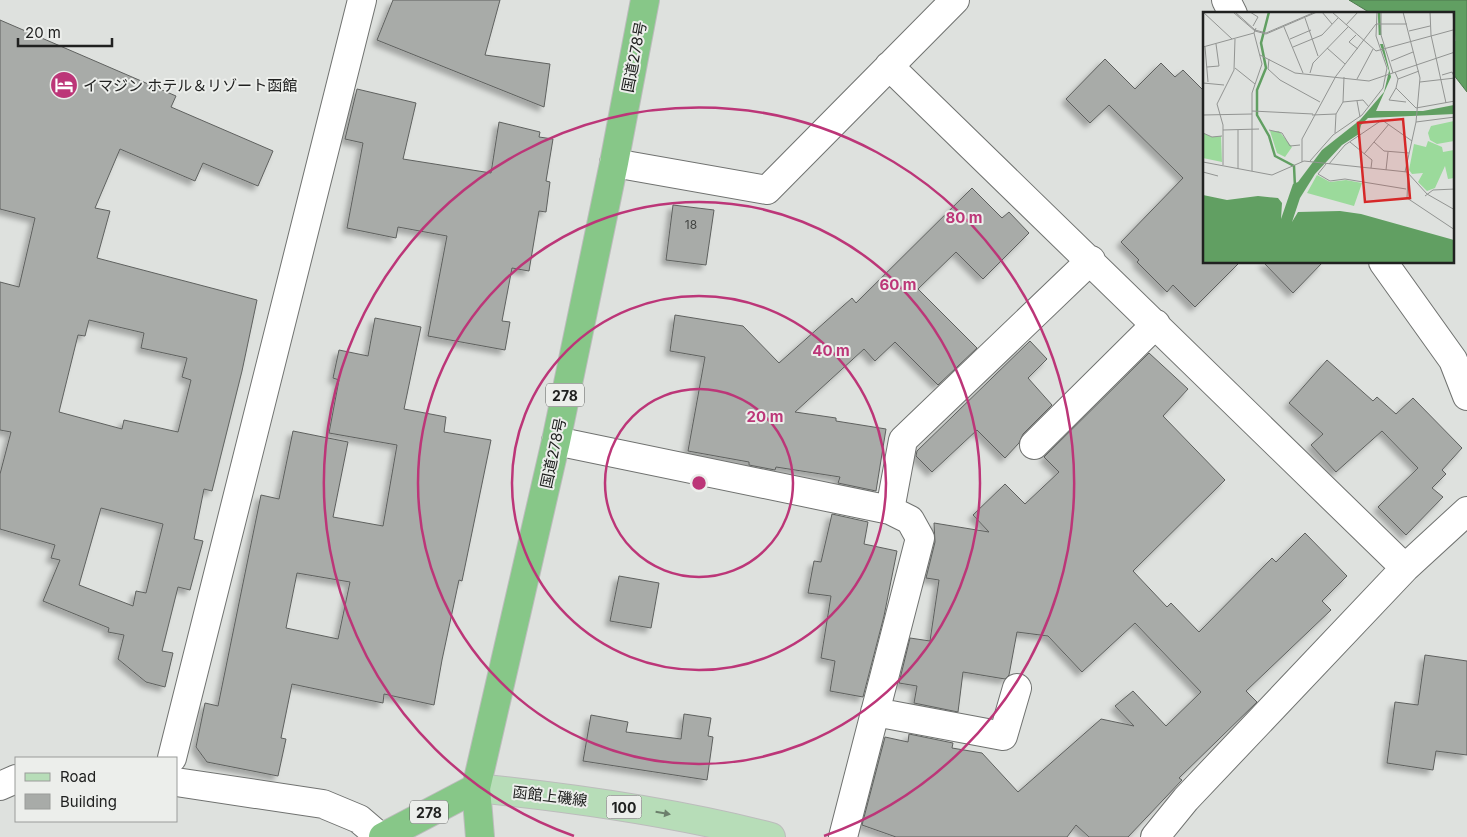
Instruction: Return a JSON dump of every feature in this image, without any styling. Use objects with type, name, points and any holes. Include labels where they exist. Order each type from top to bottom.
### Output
[{"type":"highway","name":"国道278号","points":[[480,837],[476,788],[556,441],[614,162],[645,0]]},
{"type":"highway","name":"278","points":[[382,837],[476,788]]},
{"type":"main road","name":"函館上磯線","points":[[476,788],[575,798],[709,821],[771,837]]},
{"type":"street","points":[[172,757],[362,0]]},
{"type":"street","points":[[614,162],[767,190],[955,0]]},
{"type":"street","points":[[1226,0],[1232,12]]},
{"type":"street","points":[[889,66],[1091,260],[1405,568]]},
{"type":"street","points":[[890,510],[903,440],[1091,260]]},
{"type":"street","points":[[1384,264],[1453,360],[1467,396]]},
{"type":"street","points":[[1034,445],[1156,324]]},
{"type":"street","points":[[556,441],[890,510],[910,520],[920,538],[842,837]]},
{"type":"street","points":[[1155,837],[1186,799],[1405,568],[1467,510]]},
{"type":"street","points":[[875,712],[1003,736],[1017,688]]},
{"type":"street","points":[[0,786],[15,779]]},
{"type":"street","points":[[178,782],[323,804],[359,819],[382,837]]},
{"type":"shaded area","points":[[1349,0],[1467,0],[1467,92],[1454,75],[1454,12],[1369,12]]},
{"type":"building","points":[[393,0],[500,0],[485,55],[550,64],[544,107],[377,40]]},
{"type":"building","points":[[0,20],[176,96],[171,107],[273,151],[258,186],[203,163],[195,181],[120,149],[95,208],[110,211],[97,258],[257,300],[242,371],[212,491],[204,489],[194,539],[203,541],[190,590],[178,587],[162,651],[173,653],[165,687],[146,682],[118,659],[124,635],[108,632],[109,628],[43,601],[60,560],[51,558],[55,545],[0,529],[0,474],[11,432],[0,430],[0,282],[19,287],[35,218],[0,209]],"holes":[[[89,320],[144,333],[141,348],[187,358],[182,377],[191,380],[178,432],[124,420],[122,429],[59,412],[78,335],[85,336]],[[101,508],[163,524],[146,593],[136,591],[133,606],[79,585]]]},
{"type":"building","points":[[1105,59],[1135,89],[1161,63],[1175,77],[1183,70],[1203,90],[1203,264],[1238,264],[1195,307],[1173,285],[1167,292],[1137,262],[1139,260],[1121,242],[1183,178],[1109,105],[1090,123],[1066,99]]},
{"type":"building","points":[[357,89],[416,103],[403,159],[491,173],[499,122],[540,132],[539,137],[553,139],[546,181],[550,182],[546,212],[539,211],[529,271],[512,268],[502,321],[510,322],[505,350],[428,336],[447,236],[398,227],[396,238],[347,228],[363,143],[345,139]]},
{"type":"building","points":[[972,188],[1002,218],[1009,212],[1029,233],[983,279],[956,252],[918,289],[977,348],[938,385],[895,342],[875,361],[864,349],[795,412],[836,418],[836,421],[886,429],[876,491],[838,483],[840,477],[776,467],[775,470],[749,465],[749,462],[688,451],[705,357],[670,351],[675,315],[743,326],[779,363],[852,298],[856,303]]},
{"type":"building","points":[[673,205],[714,210],[706,265],[666,260]]},
{"type":"building","points":[[1265,264],[1321,264],[1293,293]]},
{"type":"building","points":[[375,318],[421,327],[404,409],[446,417],[444,432],[491,440],[462,581],[459,580],[434,705],[384,694],[383,703],[292,684],[281,738],[286,739],[278,776],[207,762],[196,747],[205,703],[218,706],[261,495],[279,499],[293,431],[348,442],[333,517],[383,526],[397,445],[329,433],[339,380],[333,378],[339,350],[368,356]],"holes":[[[297,573],[350,582],[338,639],[286,628]]]},
{"type":"building","points":[[1030,341],[1047,359],[1028,378],[1052,405],[1023,434],[1019,443],[1005,458],[977,430],[932,472],[916,456],[917,451]]},
{"type":"building","points":[[1149,353],[1188,389],[1163,416],[1225,480],[1133,571],[1167,607],[1171,603],[1199,632],[1272,558],[1276,562],[1305,533],[1347,576],[1322,601],[1331,610],[1246,691],[1257,702],[1179,778],[1182,780],[1128,837],[1089,837],[1076,825],[1067,837],[896,837],[862,825],[885,737],[908,742],[909,734],[953,743],[952,748],[982,753],[1018,792],[1101,719],[1134,726],[1115,706],[1133,691],[1166,726],[1201,692],[1135,623],[1082,672],[1048,636],[1017,632],[1009,675],[1005,679],[963,672],[958,712],[914,703],[917,686],[899,683],[910,638],[930,641],[939,580],[926,578],[935,542],[934,523],[989,532],[973,515],[1005,484],[1025,504],[1059,472],[1044,457]]},
{"type":"building","points":[[1327,360],[1373,401],[1377,397],[1396,414],[1413,398],[1462,448],[1442,470],[1446,474],[1432,488],[1443,497],[1406,535],[1378,507],[1418,468],[1382,431],[1336,472],[1311,445],[1323,434],[1289,403]]},
{"type":"building","points":[[832,514],[868,522],[864,544],[897,551],[884,616],[863,697],[830,691],[835,661],[821,658],[831,596],[808,593],[814,561],[821,562]]},
{"type":"building","points":[[619,576],[659,583],[651,628],[610,621]]},
{"type":"building","points":[[1425,655],[1467,661],[1467,755],[1436,751],[1433,770],[1387,763],[1395,702],[1418,705]]},
{"type":"building","points":[[684,714],[711,718],[708,736],[713,737],[707,780],[583,761],[591,715],[628,722],[626,732],[681,739]]},
{"type":"place","name":"イマジン ホテル＆リゾート函館","points":[[64,85]]}]
